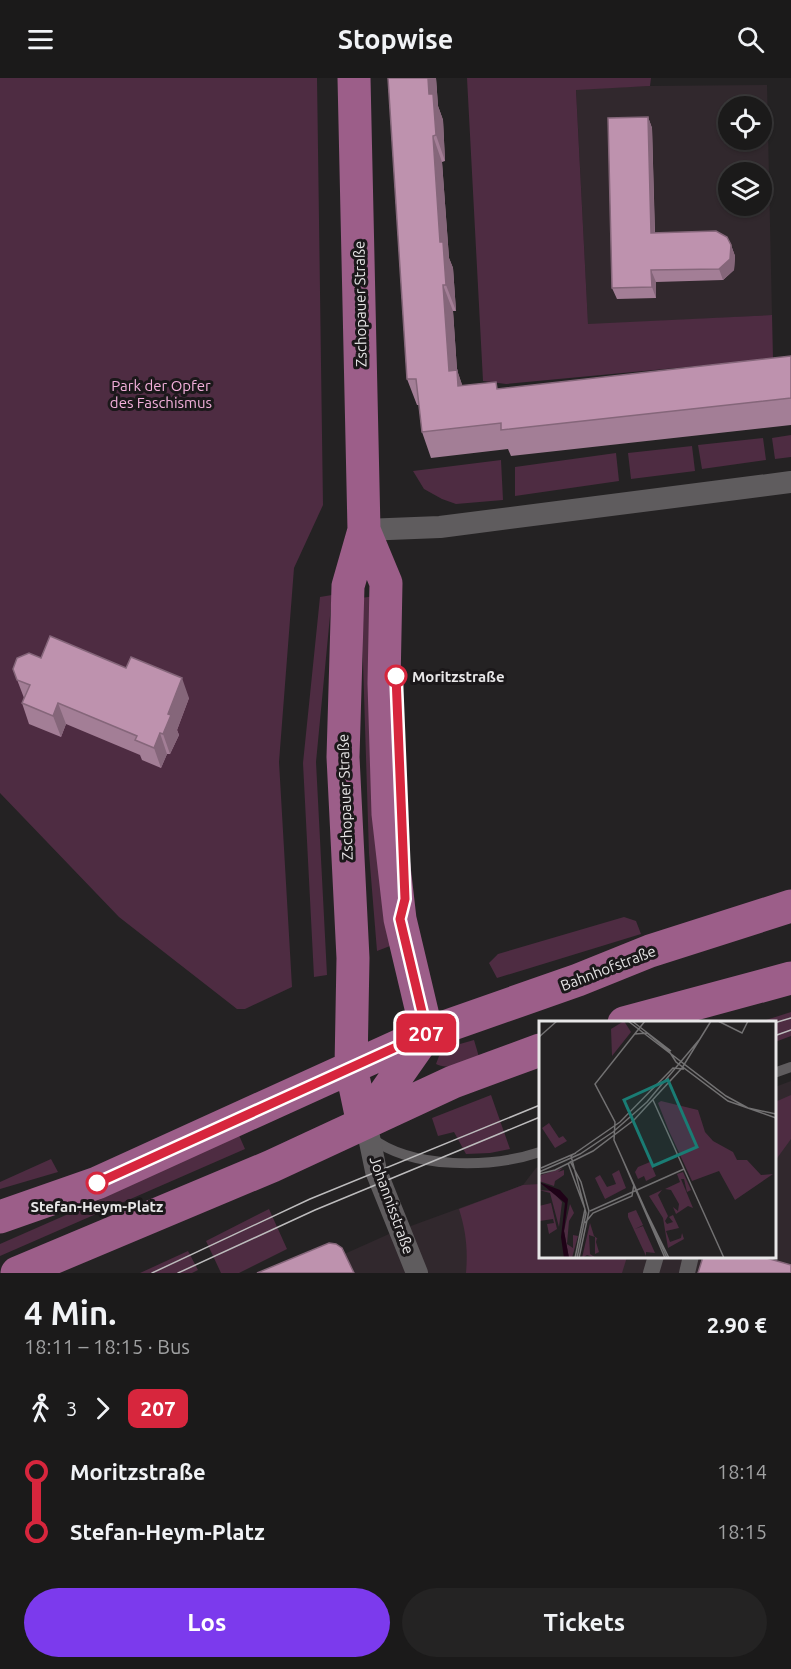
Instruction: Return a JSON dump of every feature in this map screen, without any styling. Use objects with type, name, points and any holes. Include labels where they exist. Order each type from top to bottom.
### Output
[{"type":"main road","name":"Zschopauer Straße","points":[[354,78],[364,530],[348,586],[343,765],[352,958],[351,1067],[366,1131]]},
{"type":"main road","name":"Zschopauer Straße","points":[[364,530],[386,583],[384,683],[388,814],[400,919],[427,1033]]},
{"type":"main road","name":"Bahnhofstraße","points":[[0,1217],[97,1183],[427,1033],[578,980],[650,951],[791,906]]},
{"type":"main road","points":[[631,1021],[791,978]]},
{"type":"main road","points":[[366,1131],[395,1081],[427,1033]]},
{"type":"main road","points":[[17,1273],[272,1166],[366,1131],[453,1082],[539,1050]]},
{"type":"main road","points":[[351,1067],[395,1081],[453,1082]]},
{"type":"street","points":[[364,530],[440,527],[791,482]]},
{"type":"street","name":"Johannisstraße","points":[[366,1131],[376,1171],[417,1273]]},
{"type":"street","points":[[651,1273],[656,1258]]},
{"type":"street","points":[[687,1273],[692,1258]]},
{"type":"lane","name":"Zschopauer Straße","points":[[386,583],[394,622],[396,676]]},
{"type":"lane","name":"Zschopauer Straße","points":[[400,919],[405,899],[403,840]]},
{"type":"lane","points":[[776,1072],[791,1067]]},
{"type":"lane","points":[[366,1131],[396,1152],[411,1157],[443,1161],[494,1162],[539,1152]]},
{"type":"shaded area","points":[[767,85],[767,96],[718,96],[718,150],[768,150],[769,162],[718,162],[718,216],[770,216],[772,315],[588,325],[576,89]]},
{"type":"shaded area","points":[[791,1081],[791,1273],[302,1273],[389,1234],[523,1185],[539,1166],[539,1258],[776,1258],[776,1087]]},
{"type":"green space","name":"Park der Opfer des Faschismus","points":[[0,78],[317,78],[323,505],[294,568],[279,762],[292,987],[245,1009],[237,1009],[119,917],[0,793]]},
{"type":"green space","points":[[467,78],[651,78],[650,86],[576,90],[588,324],[772,315],[773,359],[506,384],[483,381]]},
{"type":"green space","points":[[791,435],[791,457],[775,459],[772,438]]},
{"type":"green space","points":[[763,438],[766,460],[702,469],[698,445]]},
{"type":"green space","points":[[692,446],[695,471],[631,479],[628,453]]},
{"type":"green space","points":[[616,453],[619,481],[515,496],[515,467]]},
{"type":"green space","points":[[501,460],[503,500],[456,504],[424,489],[413,471]]},
{"type":"green space","points":[[332,595],[316,762],[327,975],[314,977],[303,763],[320,597]]},
{"type":"green space","points":[[375,596],[390,946],[377,951],[369,853],[361,598]]},
{"type":"green space","points":[[624,917],[636,921],[641,934],[497,978],[489,963],[498,954]]},
{"type":"green space","points":[[791,1012],[791,1036],[776,1042],[776,1021],[763,1021]]},
{"type":"green space","points":[[474,1040],[479,1057],[451,1066],[436,1064],[439,1056],[460,1044]]},
{"type":"green space","points":[[491,1095],[510,1149],[466,1154],[454,1132],[438,1136],[432,1118]]},
{"type":"green space","points":[[791,1095],[791,1139],[776,1160],[776,1102]]},
{"type":"green space","points":[[238,1133],[245,1149],[0,1256],[0,1244],[91,1204]]},
{"type":"green space","points":[[51,1159],[58,1172],[0,1189],[0,1182]]},
{"type":"green space","points":[[539,1184],[539,1258],[627,1258],[622,1273],[466,1273],[466,1241],[459,1209],[523,1185]]},
{"type":"green space","points":[[269,1209],[287,1249],[239,1273],[221,1273],[206,1241]]},
{"type":"green space","points":[[188,1251],[198,1270],[192,1273],[140,1273]]},
{"type":"building","points":[[388,78],[428,78],[429,94],[433,94],[436,135],[433,136],[440,242],[443,242],[446,285],[443,285],[449,371],[457,370],[458,386],[496,382],[497,389],[791,356],[791,398],[501,430],[501,423],[422,432],[416,379],[407,379]]},
{"type":"building","points":[[648,117],[651,233],[716,231],[727,237],[731,245],[730,259],[719,269],[651,270],[652,287],[612,288],[608,118]]},
{"type":"building","points":[[50,636],[126,668],[131,657],[182,678],[168,714],[171,715],[154,748],[135,740],[137,736],[58,703],[53,716],[22,703],[30,685],[17,680],[13,669],[17,658],[29,653],[41,658]]},
{"type":"building","points":[[329,1243],[342,1248],[354,1273],[257,1273]]},
{"type":"building","points":[[703,1258],[766,1258],[791,1265],[791,1273],[698,1273]]},
{"type":"tram line","points":[[776,1022],[791,1018]]},
{"type":"tram line","points":[[776,1035],[791,1030]]},
{"type":"tram line","points":[[152,1273],[310,1199],[539,1105]]},
{"type":"tram line","points":[[178,1273],[315,1210],[539,1117]]},
{"type":"bus line","name":"207","points":[[97,1183],[427,1033],[400,919],[405,899],[396,676]]},
{"type":"place","name":"Moritzstraße","points":[[396,676]]},
{"type":"place","name":"Stefan-Heym-Platz","points":[[97,1183]]}]
